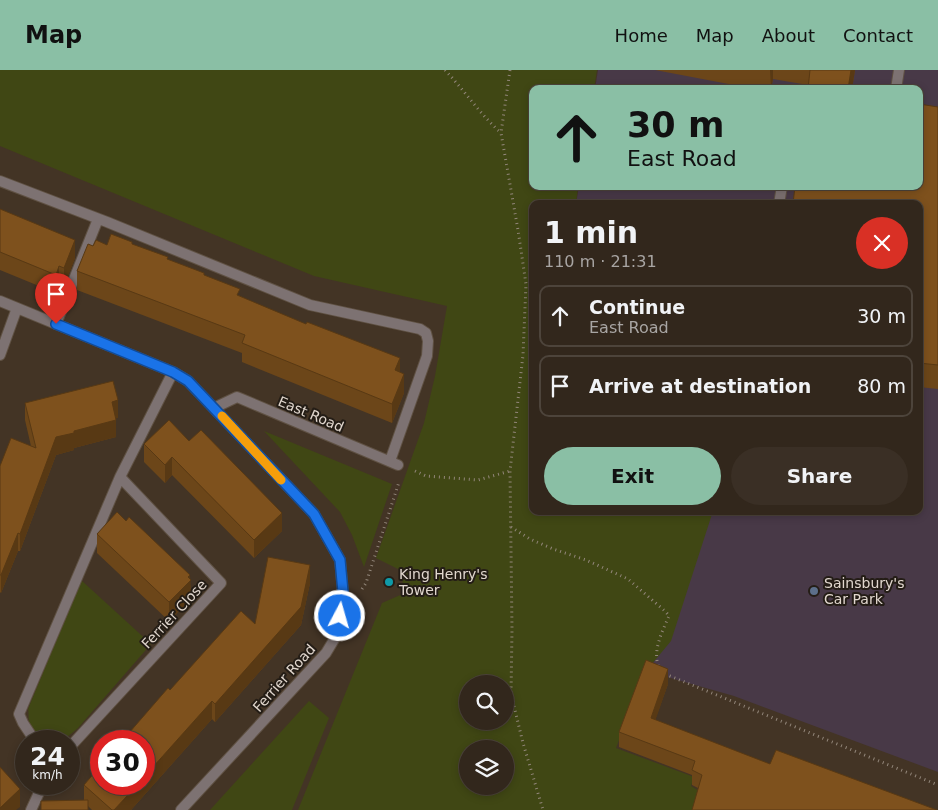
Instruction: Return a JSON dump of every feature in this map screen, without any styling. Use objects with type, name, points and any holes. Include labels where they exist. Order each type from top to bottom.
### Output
[{"type":"street","points":[[897,85],[899,70]]},
{"type":"street","points":[[0,181],[98,218],[310,305],[367,319],[420,329],[426,333],[428,341],[427,356],[398,464]]},
{"type":"street","points":[[56,324],[98,218]]},
{"type":"street","points":[[0,301],[173,372],[188,381],[214,408]]},
{"type":"street","points":[[0,355],[17,308]]},
{"type":"street","points":[[28,730],[19,714],[120,477],[173,372]]},
{"type":"street","name":"East Road","points":[[214,408],[237,397],[398,464]]},
{"type":"street","name":"Ferrier Road","points":[[181,810],[326,653],[335,638],[343,592],[340,560],[314,514],[214,408]]},
{"type":"street","name":"Ferrier Close","points":[[80,736],[221,583],[120,477]]},
{"type":"street","points":[[31,810],[38,795]]},
{"type":"path","points":[[445,70],[489,122],[501,133]]},
{"type":"path","points":[[510,70],[501,133],[526,284],[523,355],[510,471],[511,694],[543,810]]},
{"type":"path","points":[[341,605],[352,601],[366,583],[398,464],[426,476],[478,480],[510,471]]},
{"type":"path","points":[[510,527],[538,543],[586,560],[628,579],[666,612],[668,616],[656,651],[656,662],[660,670],[668,676],[938,785]]},
{"type":"shaded area","name":"Sainsbury's Car Park","points":[[598,70],[938,70],[938,772],[734,696],[646,671],[706,515],[923,515],[923,200],[577,200],[578,190],[923,190],[923,85],[596,85]]},
{"type":"green space","points":[[0,70],[597,70],[595,85],[529,85],[529,190],[578,190],[576,200],[529,200],[529,515],[712,515],[671,641],[646,671],[616,748],[694,777],[691,786],[699,791],[694,810],[298,810],[382,603],[405,593],[400,570],[376,558],[424,423],[435,376],[447,306],[314,276],[0,146]]},
{"type":"green space","points":[[264,431],[392,484],[364,567],[352,535],[340,512]]},
{"type":"green space","points":[[81,580],[151,644],[76,730],[34,730],[29,721],[28,709]]},
{"type":"green space","points":[[309,701],[329,718],[292,810],[210,810]]},
{"type":"building","points":[[810,70],[851,70],[849,85],[808,85]]},
{"type":"building","points":[[923,105],[938,107],[938,365],[923,363],[923,200],[793,200],[795,190],[923,190]]},
{"type":"building","points":[[0,209],[75,240],[64,268],[59,266],[56,275],[0,252]]},
{"type":"building","points":[[111,234],[240,289],[237,295],[306,324],[307,322],[400,358],[395,370],[404,374],[392,404],[242,343],[245,335],[77,271],[88,244],[93,246],[96,240],[107,245]]},
{"type":"building","points":[[113,381],[118,400],[112,402],[116,420],[56,437],[20,534],[18,533],[0,575],[0,466],[11,438],[36,448],[25,403]]},
{"type":"building","points":[[169,420],[189,441],[201,430],[282,513],[254,540],[172,457],[165,465],[144,444]]},
{"type":"building","points":[[117,512],[126,521],[129,517],[190,575],[188,577],[191,580],[169,602],[97,534]]},
{"type":"building","points":[[268,557],[310,565],[301,607],[215,704],[212,701],[155,765],[155,730],[132,730],[168,688],[170,690],[241,611],[255,624]]},
{"type":"building","points":[[646,660],[668,669],[651,718],[770,764],[776,750],[937,810],[692,810],[702,775],[692,770],[695,761],[619,732]]},
{"type":"building","points":[[0,767],[15,784],[15,794],[0,808]]},
{"type":"building","points":[[90,778],[90,790],[84,785]]},
{"type":"building","points":[[95,795],[128,795],[112,810]]},
{"type":"building","points":[[88,800],[88,810],[41,810],[41,801]]},
{"type":"slow traffic","points":[[222,416],[281,480]]},
{"type":"place","name":"King Henry's Tower","points":[[389,582]]},
{"type":"place","name":"Sainsbury's Car Park","points":[[814,591]]},
{"type":"route","points":[[56,324],[173,372],[188,381],[314,514],[340,560],[343,592],[340,616]]}]
